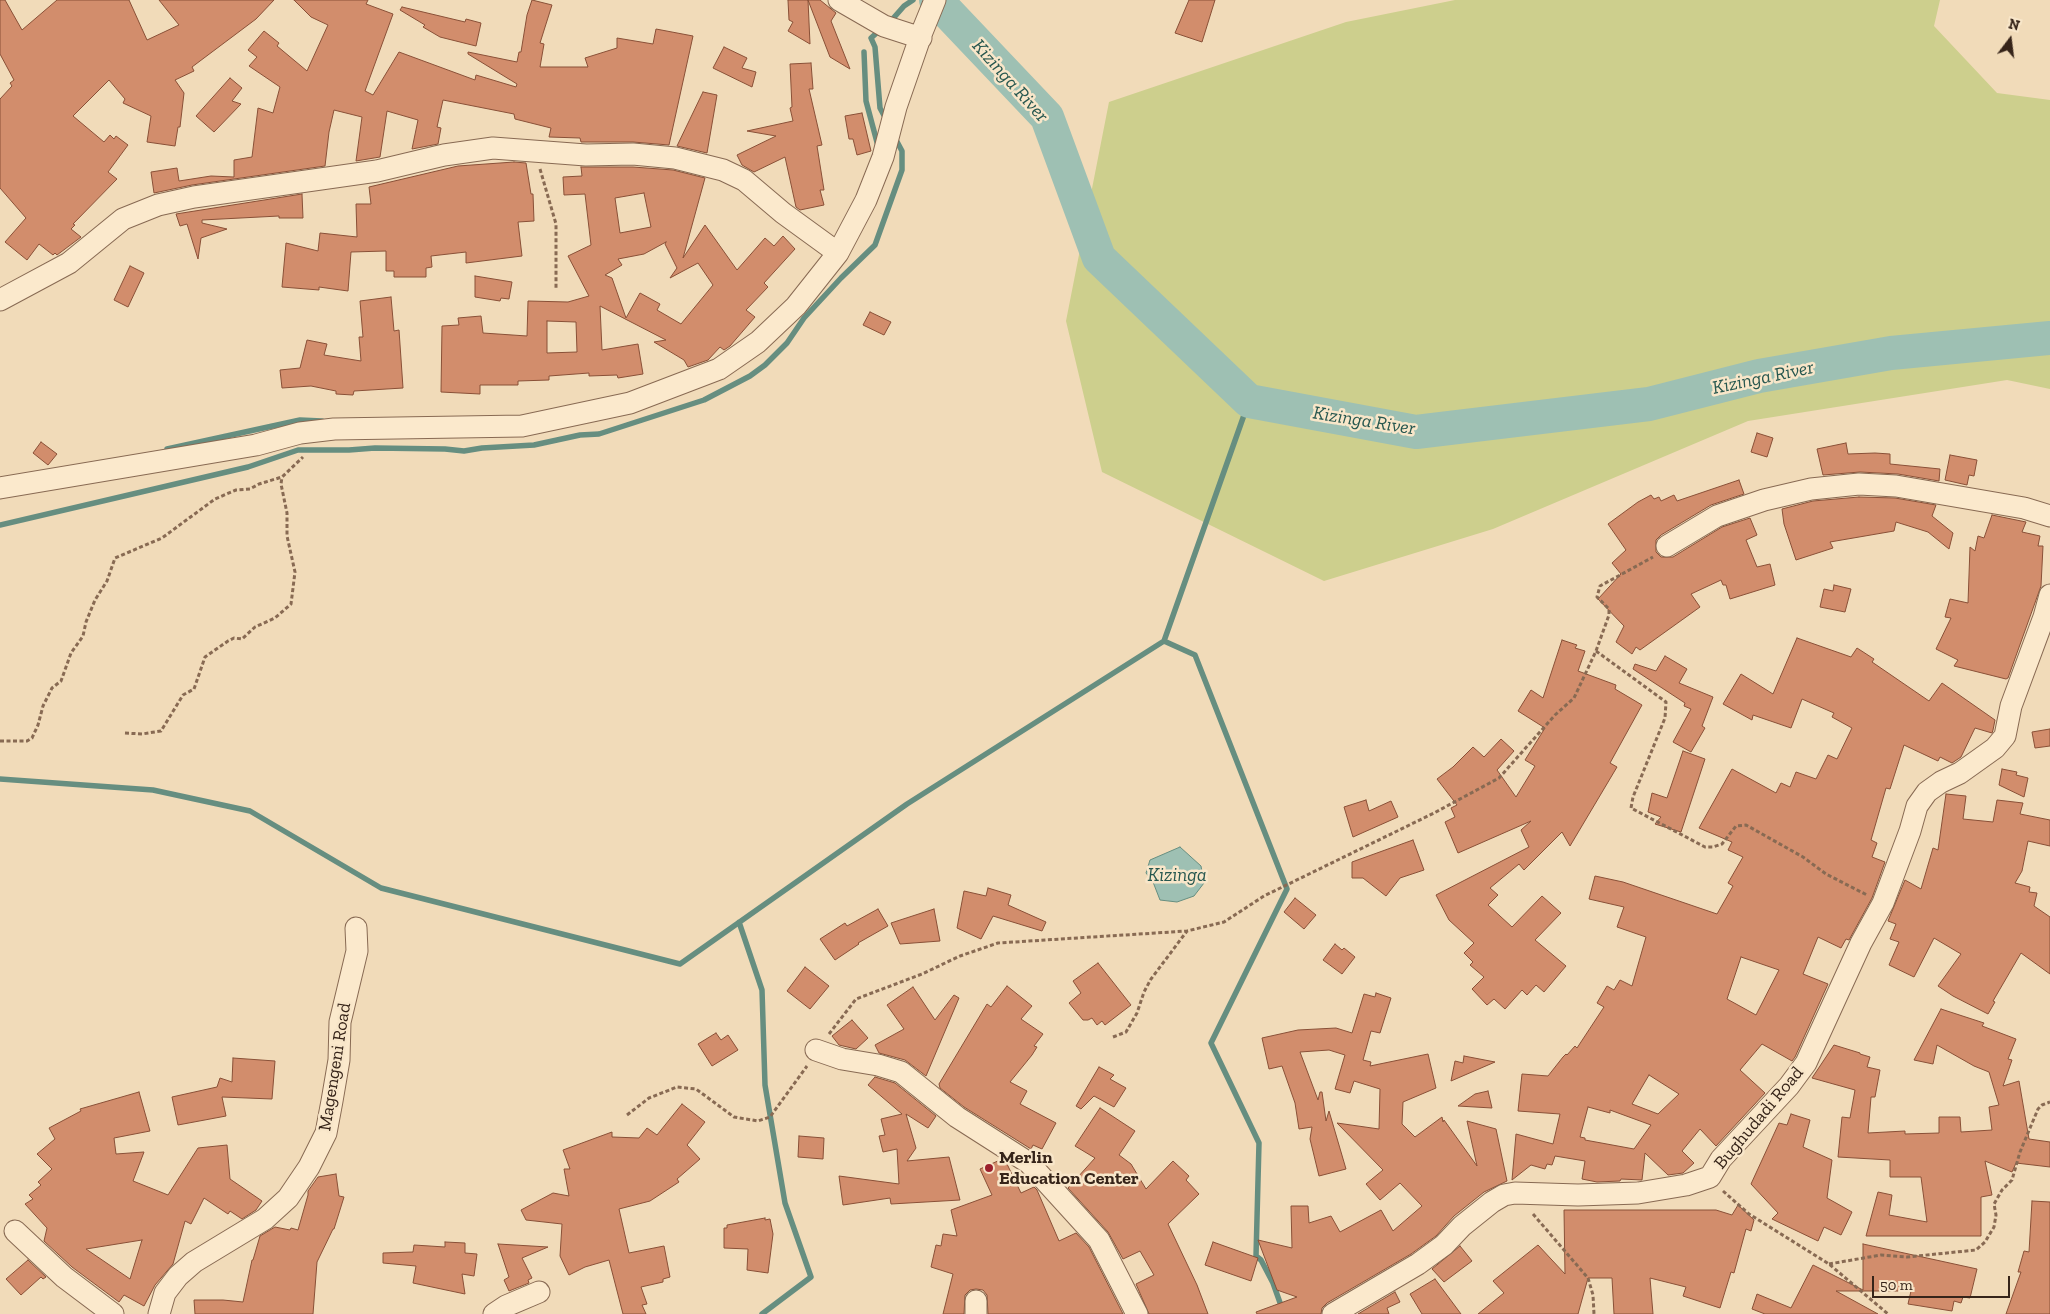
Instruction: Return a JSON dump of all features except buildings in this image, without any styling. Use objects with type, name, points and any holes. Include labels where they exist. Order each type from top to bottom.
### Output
[{"type":"street","points":[[839,0],[884,26],[921,35]]},
{"type":"street","points":[[0,488],[256,445],[300,433],[334,429],[522,426],[630,403],[720,369],[758,342],[796,306],[838,253],[866,200],[883,157],[896,107],[935,0]]},
{"type":"street","points":[[0,300],[69,263],[123,219],[158,205],[194,196],[377,171],[444,155],[493,148],[586,155],[633,154],[675,158],[723,170],[744,180],[783,213],[838,253]]},
{"type":"street","points":[[1666,546],[1717,516],[1764,500],[1811,489],[1858,484],[1896,486],[2024,508],[2050,516]]},
{"type":"street","name":"Bughudadi Road","points":[[1333,1314],[1418,1264],[1444,1245],[1462,1226],[1504,1195],[1515,1193],[1578,1195],[1638,1193],[1686,1185],[1710,1177],[1721,1159],[1789,1086],[1806,1063],[1861,943],[1883,903],[1910,831],[1917,806],[1927,792],[1941,782],[1960,773],[1995,748],[2005,736],[2011,706],[2044,617],[2050,595]]},
{"type":"street","name":"Magengeni Road","points":[[159,1314],[165,1293],[178,1276],[194,1262],[265,1219],[288,1198],[309,1167],[326,1133],[339,1060],[340,1022],[357,951],[356,928]]},
{"type":"street","points":[[816,1050],[842,1059],[878,1065],[901,1072],[957,1117],[1029,1163],[1099,1240],[1137,1314]]},
{"type":"street","points":[[15,1232],[64,1277],[113,1314]]},
{"type":"street","points":[[494,1314],[506,1306],[539,1292]]},
{"type":"path","points":[[535,152],[556,224],[556,289]]},
{"type":"path","points":[[0,741],[27,741],[32,738],[43,706],[52,688],[61,681],[71,653],[83,636],[94,600],[107,581],[115,558],[162,538],[215,499],[236,490],[250,489],[259,484],[282,477],[303,457]]},
{"type":"path","points":[[125,733],[142,734],[161,730],[183,695],[194,689],[204,658],[228,641],[234,638],[242,638],[255,627],[276,618],[291,604],[295,575],[287,536],[287,513],[281,484],[282,477]]},
{"type":"path","points":[[627,1115],[649,1098],[677,1087],[696,1089],[734,1117],[758,1120],[770,1117],[803,1072],[816,1050],[856,1000],[922,974],[960,956],[998,943],[1187,931],[1224,922],[1264,896],[1434,813],[1500,778],[1555,716],[1574,698],[1596,651],[1609,615],[1609,609],[1597,596],[1600,586],[1650,559],[1666,546]]},
{"type":"path","points":[[1596,651],[1666,702],[1665,718],[1632,797],[1631,808],[1705,847],[1722,844],[1736,826],[1746,825],[1803,857],[1826,874],[1883,903]]},
{"type":"path","points":[[1114,1037],[1126,1032],[1137,1013],[1144,992],[1151,979],[1187,931]]},
{"type":"path","points":[[1829,1264],[1881,1255],[1907,1257],[1976,1250],[1985,1242],[1994,1227],[1996,1215],[1994,1204],[2002,1190],[2012,1180],[2020,1152],[2038,1109],[2050,1102]]},
{"type":"path","points":[[1710,1177],[1749,1214],[1829,1264],[1888,1314]]},
{"type":"path","points":[[1515,1193],[1588,1278],[1593,1296],[1594,1314]]},
{"type":"green space","points":[[1455,0],[1940,0],[1934,26],[1997,93],[2050,100],[2050,389],[2007,380],[1748,421],[1493,529],[1324,581],[1102,472],[1066,321],[1109,102],[1346,22]]},
{"type":"water","name":"Kizinga","points":[[1180,847],[1201,866],[1204,883],[1194,896],[1177,902],[1160,900],[1153,882],[1146,873],[1150,860]]},
{"type":"waterway","points":[[890,22],[904,6],[913,0]]},
{"type":"waterway","name":"Kizinga River","points":[[936,0],[1047,117],[1099,258],[1249,401],[1416,432],[1649,404],[1759,376],[1891,353],[2050,338]]},
{"type":"waterway","points":[[881,29],[871,38],[875,47],[880,108],[887,121]]},
{"type":"waterway","points":[[864,52],[866,101],[878,146]]},
{"type":"waterway","points":[[0,525],[248,467],[298,450],[375,448],[464,451],[534,445],[580,435],[599,434],[704,400],[750,376],[765,365],[787,343],[804,318],[875,245],[902,170],[902,151],[895,138]]},
{"type":"waterway","points":[[0,779],[153,790],[250,811],[381,888],[680,964],[907,804],[1164,641],[1249,401]]},
{"type":"waterway","points":[[167,449],[300,420],[322,421]]},
{"type":"waterway","points":[[1164,641],[1195,655],[1287,889],[1211,1043],[1259,1143],[1256,1256],[1261,1260],[1273,1283],[1284,1314]]},
{"type":"waterway","points":[[739,922],[762,990],[765,1085],[785,1203],[811,1277],[762,1314]]},
{"type":"place","name":"Merlin Education Center","points":[[989,1168]]}]
